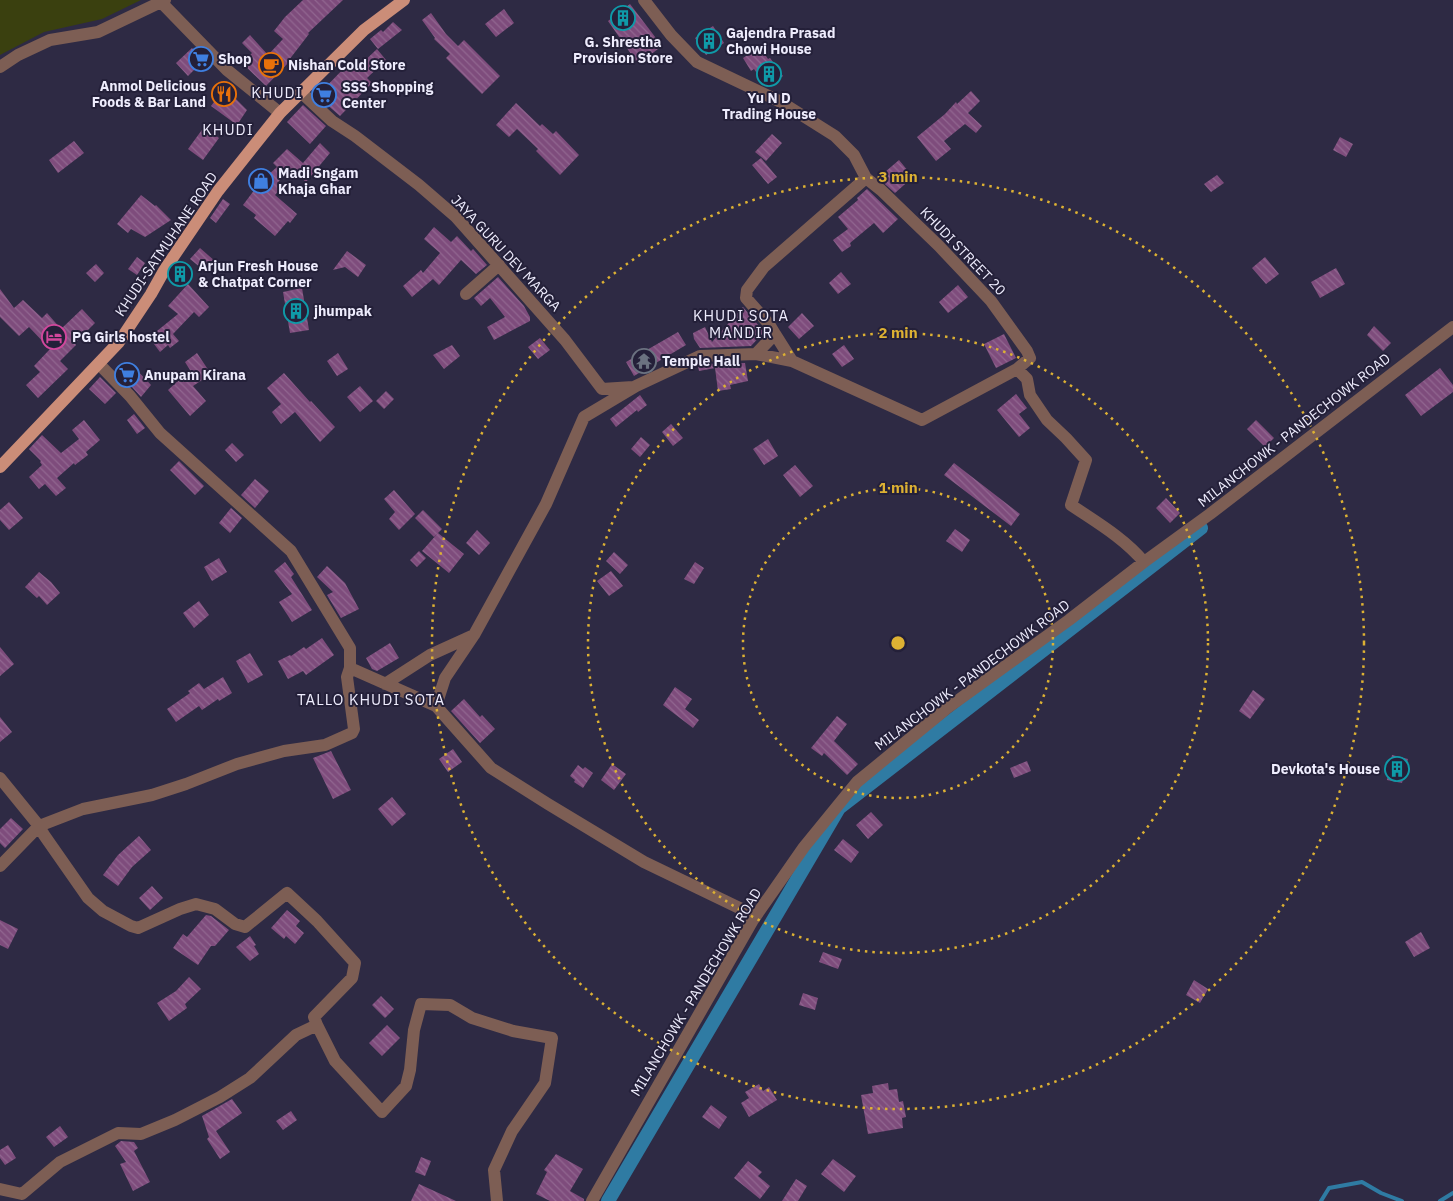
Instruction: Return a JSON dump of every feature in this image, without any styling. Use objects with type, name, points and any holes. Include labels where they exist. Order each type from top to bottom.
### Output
[{"type":"main road","name":"KHUDI-SATMUHANE ROAD","points":[[0,467],[119,342],[165,269],[218,191],[280,113],[364,30],[404,0]]},
{"type":"street","name":"KHUDI STREET 20","points":[[644,0],[697,62],[782,102],[835,136],[854,156],[866,178],[939,246],[991,301],[1028,351],[1030,358],[1017,369]]},
{"type":"street","points":[[0,67],[18,55],[50,40],[98,32],[162,1],[227,70],[280,113]]},
{"type":"street","name":"JAYA GURU DEV MARGA","points":[[302,93],[332,122],[355,136],[427,191],[456,217],[565,340],[602,389]]},
{"type":"street","points":[[792,361],[769,324],[746,298],[747,290],[764,267],[866,178]]},
{"type":"street","points":[[466,294],[499,265]]},
{"type":"street","name":"MILANCHOWK - PANDECHOWK ROAD","points":[[592,1201],[756,916],[804,847],[857,782],[946,709],[1210,514],[1453,327]]},
{"type":"street","points":[[756,354],[775,334]]},
{"type":"street","points":[[436,706],[445,678],[474,635],[546,504],[584,417],[636,386],[700,356],[756,354],[792,361],[922,420],[1017,369],[1027,379],[1030,395],[1047,420],[1086,460],[1071,505],[1135,551],[1144,562]]},
{"type":"street","points":[[0,866],[39,826],[83,809],[152,795],[237,764],[284,751],[325,745],[352,733],[354,729],[347,677],[350,668],[350,648],[291,551],[160,433],[130,396],[99,364]]},
{"type":"street","points":[[595,410],[602,389],[636,386]]},
{"type":"street","points":[[385,684],[430,655],[474,635]]},
{"type":"street","points":[[350,668],[436,706],[491,768],[644,862],[756,916]]},
{"type":"street","points":[[0,778],[39,826],[88,898],[104,911],[131,926],[138,928],[196,904],[215,909],[234,924],[245,927],[287,893],[317,921],[355,964],[352,978],[314,1017],[335,1061],[382,1112],[406,1086],[410,1070],[414,1030],[421,1004],[450,1005],[472,1018],[513,1031],[552,1038],[546,1083],[512,1131],[494,1170],[497,1201]]},
{"type":"street","points":[[0,1190],[22,1194],[60,1162],[118,1133],[141,1134],[176,1120],[220,1097],[250,1078],[296,1034],[317,1026]]},
{"type":"street","points":[[0,1190],[9,1201]]},
{"type":"green space","points":[[0,0],[141,0],[102,19],[44,32],[0,55]]},
{"type":"building","points":[[303,0],[343,0],[308,33],[290,61],[266,86],[242,63],[252,53],[242,43],[250,35],[268,55],[283,39],[274,31],[285,17]]},
{"type":"building","points":[[630,4],[662,46],[638,64],[608,21]]},
{"type":"building","points":[[504,9],[514,23],[496,37],[485,24]]},
{"type":"building","points":[[431,13],[446,34],[458,46],[464,40],[500,76],[482,94],[446,58],[450,54],[434,39],[422,20]]},
{"type":"building","points":[[393,22],[402,30],[378,49],[370,39],[381,30],[383,32]]},
{"type":"building","name":"Gajendra Prasad Chowi House","points":[[713,26],[724,43],[706,55],[695,38]]},
{"type":"building","points":[[760,47],[783,76],[767,87],[754,69],[751,71],[743,58]]},
{"type":"building","points":[[192,48],[204,60],[188,76],[176,63]]},
{"type":"building","points":[[377,49],[386,60],[367,78],[372,83],[340,116],[317,96],[350,62],[357,68]]},
{"type":"building","points":[[226,86],[236,94],[234,97],[247,110],[237,125],[211,106]]},
{"type":"building","points":[[971,91],[980,101],[968,113],[982,126],[976,133],[965,124],[944,141],[951,149],[936,161],[917,137]]},
{"type":"building","points":[[516,103],[540,126],[542,124],[553,134],[556,131],[579,155],[560,175],[536,151],[538,149],[517,129],[509,137],[496,125]]},
{"type":"building","points":[[303,105],[326,126],[310,144],[287,122]]},
{"type":"building","points":[[204,127],[219,138],[203,160],[188,149]]},
{"type":"building","points":[[772,134],[782,143],[766,161],[755,152]]},
{"type":"building","points":[[1340,137],[1353,144],[1346,157],[1333,150]]},
{"type":"building","points":[[74,141],[84,153],[58,173],[49,160]]},
{"type":"building","points":[[320,143],[330,153],[306,182],[291,169],[277,183],[282,187],[275,195],[297,214],[275,236],[254,218],[256,215],[243,205],[261,181],[277,167],[273,163],[287,149],[303,163]]},
{"type":"building","points":[[761,158],[777,177],[768,184],[752,165]]},
{"type":"building","points":[[899,160],[913,177],[895,193],[878,178]]},
{"type":"building","points":[[1217,175],[1224,183],[1211,192],[1204,184]]},
{"type":"building","points":[[867,189],[898,219],[883,233],[874,223],[850,243],[851,246],[842,252],[833,240],[848,229],[838,217],[858,200],[857,198]]},
{"type":"building","points":[[141,195],[156,205],[171,220],[145,237],[131,229],[128,233],[117,224]]},
{"type":"building","points":[[223,199],[230,204],[216,223],[210,218]]},
{"type":"building","points":[[434,227],[451,242],[457,236],[471,251],[473,249],[487,265],[476,274],[461,260],[439,285],[433,279],[412,297],[403,286],[421,270],[423,273],[440,253],[424,239]]},
{"type":"building","points":[[200,248],[216,262],[207,273],[190,259]]},
{"type":"building","points":[[347,251],[366,265],[358,277],[345,267],[333,270]]},
{"type":"building","points":[[137,257],[145,263],[137,275],[128,269]]},
{"type":"building","points":[[1265,257],[1279,274],[1266,284],[1252,268]]},
{"type":"building","points":[[96,264],[104,273],[95,282],[86,273]]},
{"type":"building","points":[[1336,268],[1345,284],[1320,298],[1311,282]]},
{"type":"building","points":[[841,272],[851,284],[838,294],[829,283]]},
{"type":"building","points":[[498,277],[524,306],[530,321],[494,340],[487,327],[505,317],[490,298],[481,306],[474,298]]},
{"type":"building","points":[[188,284],[209,307],[199,317],[194,312],[173,334],[179,341],[170,348],[168,345],[160,352],[151,340],[159,334],[157,331],[178,314],[168,306]]},
{"type":"building","points":[[958,285],[968,297],[948,313],[939,302]]},
{"type":"building","name":"jhumpak","points":[[302,288],[309,330],[290,333],[283,292]]},
{"type":"building","points":[[0,289],[14,308],[23,300],[42,318],[47,313],[61,329],[82,309],[95,323],[60,361],[68,369],[38,398],[26,385],[40,372],[34,366],[50,349],[29,327],[19,336],[0,317]]},
{"type":"building","points":[[743,307],[764,332],[751,346],[700,348],[694,339],[693,333],[705,327],[712,342]]},
{"type":"building","points":[[802,313],[814,326],[799,339],[788,327]]},
{"type":"building","points":[[1374,326],[1391,343],[1383,351],[1367,335]]},
{"type":"building","points":[[678,332],[686,345],[634,376],[626,362]]},
{"type":"building","points":[[1004,334],[1016,358],[996,368],[984,344]]},
{"type":"building","points":[[540,338],[550,350],[538,359],[528,347]]},
{"type":"building","points":[[452,345],[460,356],[444,369],[433,355]]},
{"type":"building","points":[[844,345],[854,359],[842,367],[832,354]]},
{"type":"building","points":[[197,353],[211,374],[193,386],[206,401],[190,416],[168,390],[190,370],[185,362]]},
{"type":"building","points":[[338,353],[348,369],[337,376],[327,361]]},
{"type":"building","points":[[745,363],[748,381],[730,385],[731,389],[718,391],[715,368],[699,371],[698,366],[702,364]]},
{"type":"building","points":[[132,365],[151,385],[141,397],[122,376]]},
{"type":"building","points":[[1440,368],[1453,385],[1453,392],[1421,416],[1405,395]]},
{"type":"building","points":[[284,373],[335,427],[320,442],[295,412],[281,424],[272,412],[281,404],[267,388]]},
{"type":"building","points":[[100,377],[116,393],[105,404],[89,389]]},
{"type":"building","points":[[360,386],[373,401],[360,412],[347,397]]},
{"type":"building","points":[[386,391],[394,399],[384,409],[376,401]]},
{"type":"building","points":[[1016,394],[1027,408],[1019,414],[1030,428],[1019,437],[997,410]]},
{"type":"building","points":[[640,395],[647,405],[638,412],[637,410],[616,427],[610,419]]},
{"type":"building","points":[[134,414],[145,428],[137,434],[127,420]]},
{"type":"building","points":[[84,420],[100,440],[86,452],[88,455],[75,465],[74,463],[57,478],[66,488],[56,496],[45,484],[39,489],[29,477],[42,465],[41,461],[29,449],[42,435],[61,453],[79,439],[72,430]]},
{"type":"building","points":[[1256,420],[1274,438],[1265,447],[1247,429]]},
{"type":"building","points":[[671,424],[683,438],[673,446],[662,432]]},
{"type":"building","points":[[641,437],[650,445],[640,457],[631,449]]},
{"type":"building","points":[[768,439],[778,456],[764,465],[753,449]]},
{"type":"building","points":[[232,443],[244,455],[236,462],[225,450]]},
{"type":"building","points":[[179,461],[204,486],[195,495],[170,470]]},
{"type":"building","points":[[954,463],[1020,514],[1011,526],[944,475]]},
{"type":"building","points":[[795,465],[813,486],[800,497],[783,475]]},
{"type":"building","points":[[255,479],[269,491],[255,508],[241,495]]},
{"type":"building","points":[[394,490],[415,514],[399,530],[389,519],[395,512],[384,499]]},
{"type":"building","points":[[1166,498],[1180,513],[1170,523],[1156,508]]},
{"type":"building","points":[[9,502],[23,518],[9,530],[0,520],[0,510]]},
{"type":"building","points":[[231,508],[242,518],[230,533],[219,523]]},
{"type":"building","points":[[423,510],[442,529],[434,537],[415,518]]},
{"type":"building","points":[[955,529],[970,540],[962,552],[946,541]]},
{"type":"building","points":[[477,530],[490,543],[479,555],[466,543]]},
{"type":"building","points":[[438,533],[464,554],[449,573],[422,551]]},
{"type":"building","points":[[419,551],[426,558],[417,567],[410,560]]},
{"type":"building","points":[[614,552],[628,565],[620,574],[606,561]]},
{"type":"building","points":[[219,558],[227,572],[212,581],[204,567]]},
{"type":"building","points":[[285,562],[294,574],[291,577],[312,610],[292,622],[279,602],[292,594],[274,571]]},
{"type":"building","points":[[695,562],[704,568],[694,584],[684,579]]},
{"type":"building","points":[[327,566],[345,583],[359,609],[341,618],[327,595],[333,592],[317,577]]},
{"type":"building","points":[[611,571],[623,586],[609,596],[597,581]]},
{"type":"building","points":[[39,572],[60,593],[47,605],[39,596],[37,598],[25,587]]},
{"type":"building","points":[[199,601],[209,615],[194,628],[183,613]]},
{"type":"building","points":[[322,638],[334,655],[306,675],[303,671],[288,679],[278,661],[291,656],[304,647],[306,649]]},
{"type":"building","points":[[390,643],[399,658],[377,671],[372,669],[366,658]]},
{"type":"building","points":[[0,647],[14,664],[0,676]]},
{"type":"building","points":[[250,653],[263,675],[248,683],[236,661]]},
{"type":"building","points":[[223,677],[232,693],[219,701],[218,699],[202,710],[199,706],[176,722],[167,709],[190,693],[188,691],[199,683],[204,689]]},
{"type":"building","points":[[675,687],[692,699],[685,709],[699,720],[693,728],[663,705]]},
{"type":"building","points":[[1253,690],[1265,699],[1250,719],[1239,711]]},
{"type":"building","points":[[464,699],[480,717],[482,715],[495,729],[480,743],[451,711]]},
{"type":"building","points":[[837,716],[847,724],[834,741],[858,764],[847,775],[824,753],[822,756],[811,748]]},
{"type":"building","points":[[0,717],[12,732],[0,742]]},
{"type":"building","points":[[453,749],[462,762],[448,772],[439,759]]},
{"type":"building","points":[[331,751],[351,790],[333,799],[313,758]]},
{"type":"building","name":"Devkota's House","points":[[1392,755],[1408,759],[1402,783],[1387,780]]},
{"type":"building","points":[[1027,761],[1031,771],[1014,778],[1010,768]]},
{"type":"building","points":[[612,764],[626,774],[614,790],[601,780]]},
{"type":"building","points":[[578,765],[583,769],[585,767],[593,773],[583,788],[574,782],[575,780],[570,776]]},
{"type":"building","points":[[392,797],[406,814],[392,826],[378,809]]},
{"type":"building","points":[[871,812],[883,825],[868,839],[856,825]]},
{"type":"building","points":[[11,818],[23,829],[5,848],[0,843],[0,829]]},
{"type":"building","points":[[139,836],[151,850],[132,867],[118,886],[103,875],[118,855]]},
{"type":"building","points":[[843,839],[859,852],[851,863],[834,850]]},
{"type":"building","points":[[152,886],[163,898],[150,910],[139,898]]},
{"type":"building","points":[[287,910],[300,921],[296,926],[304,933],[295,944],[286,936],[284,939],[271,928]]},
{"type":"building","points":[[206,915],[211,916],[229,930],[215,946],[211,946],[198,965],[173,948],[183,934],[187,937]]},
{"type":"building","points":[[0,920],[18,929],[8,949],[0,945]]},
{"type":"building","points":[[1421,932],[1430,948],[1414,957],[1405,942]]},
{"type":"building","points":[[250,936],[259,954],[250,961],[236,947]]},
{"type":"building","points":[[823,952],[842,959],[838,969],[819,962]]},
{"type":"building","points":[[189,977],[201,989],[185,1004],[187,1008],[169,1021],[157,1003],[176,991]]},
{"type":"building","points":[[1194,980],[1208,989],[1200,1003],[1186,995]]},
{"type":"building","points":[[803,993],[818,998],[815,1010],[799,1005]]},
{"type":"building","points":[[381,996],[394,1009],[385,1018],[372,1005]]},
{"type":"building","points":[[387,1025],[400,1038],[382,1056],[369,1043]]},
{"type":"building","points":[[888,1083],[889,1090],[897,1089],[899,1102],[903,1101],[906,1117],[902,1118],[903,1128],[868,1134],[861,1095],[873,1093],[872,1086]]},
{"type":"building","points":[[759,1084],[763,1091],[769,1087],[777,1100],[749,1117],[741,1103],[749,1098],[745,1092]]},
{"type":"building","points":[[232,1099],[242,1113],[216,1131],[230,1152],[220,1159],[207,1139],[209,1137],[202,1116]]},
{"type":"building","points":[[711,1105],[727,1117],[719,1129],[702,1117]]},
{"type":"building","points":[[291,1111],[297,1120],[283,1130],[276,1121]]},
{"type":"building","points":[[60,1126],[68,1137],[54,1147],[46,1137]]},
{"type":"building","points":[[121,1141],[134,1142],[138,1148],[134,1151],[150,1182],[133,1191],[120,1164],[126,1162],[115,1146]]},
{"type":"building","points":[[8,1145],[16,1158],[5,1165],[0,1158],[0,1150]]},
{"type":"building","points":[[556,1154],[583,1169],[570,1191],[584,1199],[584,1201],[550,1201],[536,1194],[547,1172],[544,1170]]},
{"type":"building","points":[[421,1157],[431,1161],[425,1176],[415,1172]]},
{"type":"building","points":[[833,1159],[856,1176],[844,1192],[821,1174]]},
{"type":"building","points":[[748,1161],[762,1172],[758,1176],[770,1186],[760,1199],[734,1178]]},
{"type":"building","points":[[796,1179],[807,1186],[798,1201],[782,1201]]},
{"type":"building","points":[[419,1184],[456,1201],[411,1201]]},
{"type":"waterway","points":[[608,1201],[839,808],[1201,528]]},
{"type":"waterway","points":[[1321,1201],[1329,1188],[1362,1182],[1381,1193],[1402,1201]]},
{"type":"waterway","points":[[1440,1201],[1453,1193]]},
{"type":"place","name":"G. Shrestha Provision Store","points":[[623,18]]},
{"type":"place","name":"Gajendra Prasad Chowi House","points":[[709,41]]},
{"type":"place","name":"Shop","points":[[201,59]]},
{"type":"place","name":"Nishan Cold Store","points":[[271,65]]},
{"type":"place","name":"Yu N D Trading House","points":[[769,74]]},
{"type":"place","name":"Anmol Delicious Foods & Bar Land","points":[[224,94]]},
{"type":"place","name":"SSS Shopping Center","points":[[324,95]]},
{"type":"place","name":"Madi Sngam Khaja Ghar","points":[[261,181]]},
{"type":"place","name":"Arjun Fresh House & Chatpat Corner","points":[[180,274]]},
{"type":"place","name":"jhumpak","points":[[296,311]]},
{"type":"place","name":"PG Girls hostel","points":[[54,337]]},
{"type":"place","name":"Temple Hall","points":[[644,361]]},
{"type":"place","name":"Anupam Kirana","points":[[127,375]]},
{"type":"place","name":"Devkota's House","points":[[1397,769]]},
{"type":"district","name":"KHUDI","points":[[277,93]]},
{"type":"district","name":"KHUDI","points":[[228,130]]},
{"type":"district","name":"KHUDI SOTA MANDIR","points":[[741,324]]},
{"type":"district","name":"TALLO KHUDI SOTA","points":[[371,700]]}]
